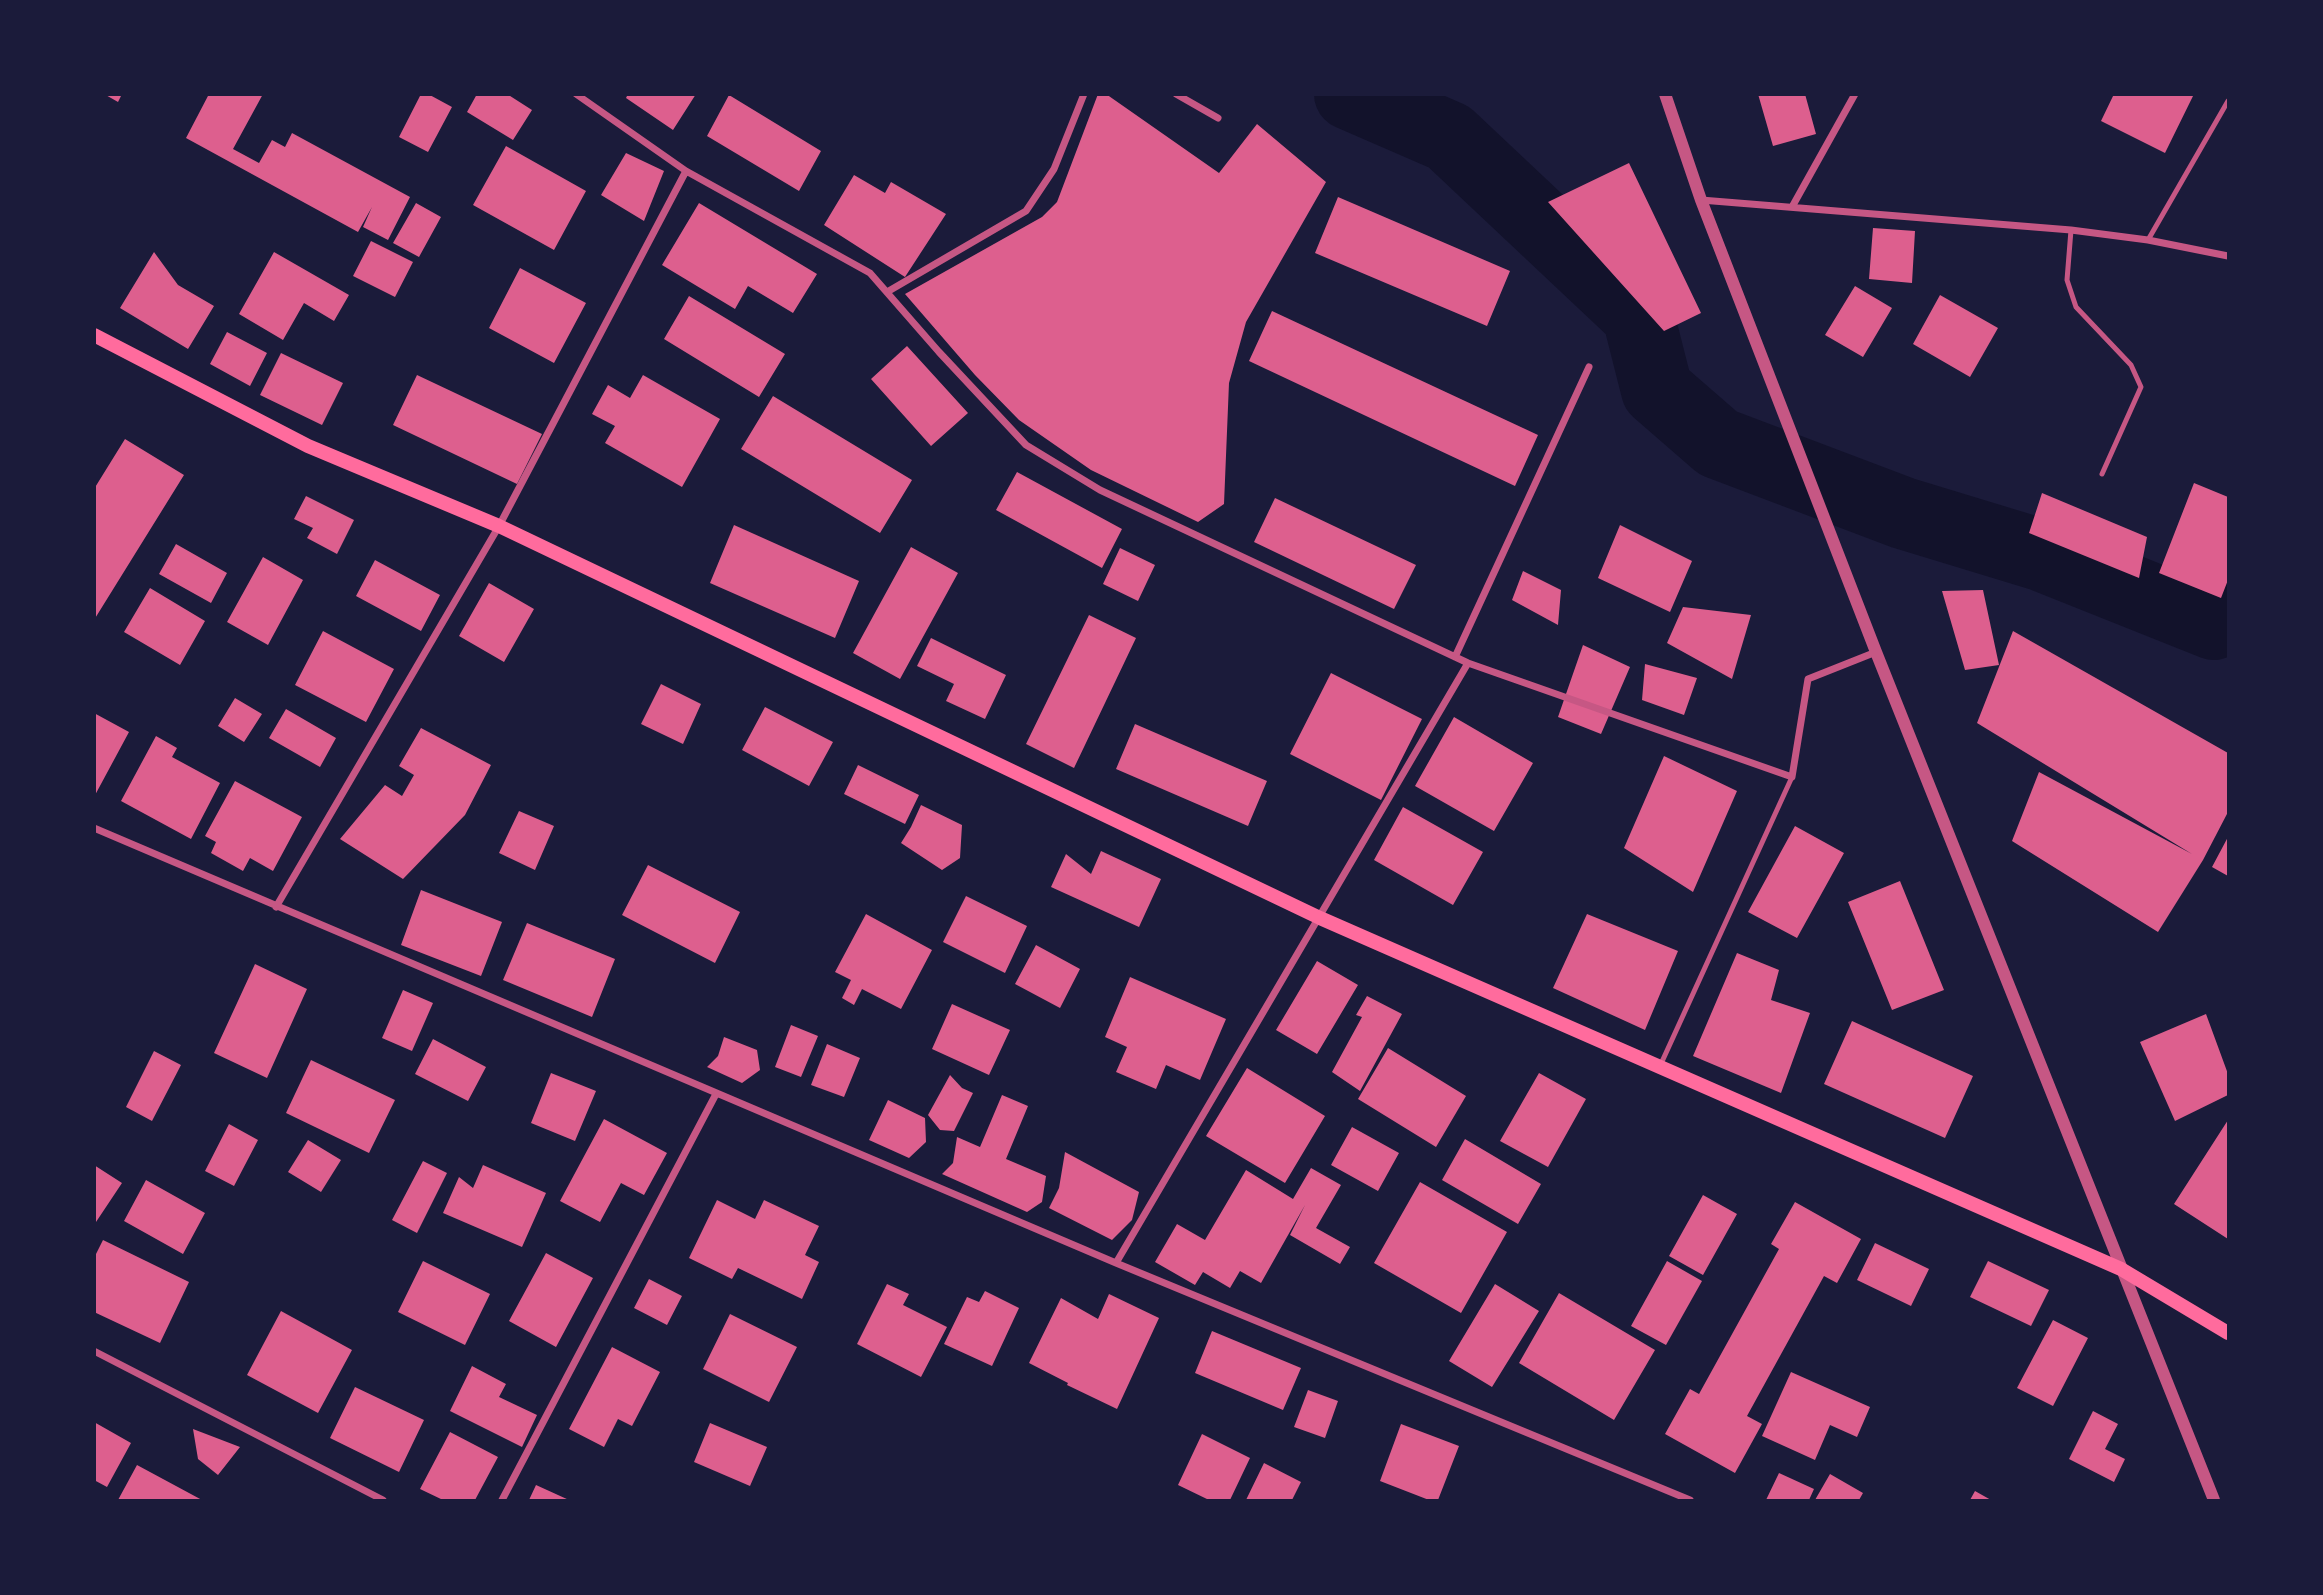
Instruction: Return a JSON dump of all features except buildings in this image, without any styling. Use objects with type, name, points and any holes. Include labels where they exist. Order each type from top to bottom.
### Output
[{"type":"main road","points":[[94,335],[308,446],[499,526],[1321,918],[2121,1269],[2228,1333]]},
{"type":"street","points":[[576,94],[686,171],[870,273],[1026,445],[1100,490],[1468,663],[1792,777],[1808,679],[1876,652]]},
{"type":"street","points":[[887,292],[1026,211],[1054,169],[1084,94]]},
{"type":"street","points":[[1176,94],[1218,118]]},
{"type":"street","points":[[1665,94],[1701,200],[1876,652],[2214,1500]]},
{"type":"street","points":[[1792,207],[1855,94]]},
{"type":"street","points":[[276,906],[499,526],[686,171]]},
{"type":"street","points":[[1701,200],[2071,230],[2148,240],[2228,257]]},
{"type":"street","points":[[1455,657],[1589,367]]},
{"type":"street","points":[[1116,1263],[1321,918],[1468,663]]},
{"type":"street","points":[[94,828],[1116,1263],[1690,1500]]},
{"type":"street","points":[[502,1500],[716,1094]]},
{"type":"street","points":[[94,1351],[383,1500]]},
{"type":"lane","points":[[2148,240],[2228,101]]},
{"type":"lane","points":[[2071,230],[2067,280],[2076,307],[2132,365],[2141,387],[2102,474]]},
{"type":"lane","points":[[1660,1066],[1792,777]]},
{"type":"waterway","points":[[1350,94],[1449,137],[1638,315],[1657,390],[1718,443],[1903,513],[2041,555],[2214,624],[2228,613]]}]
